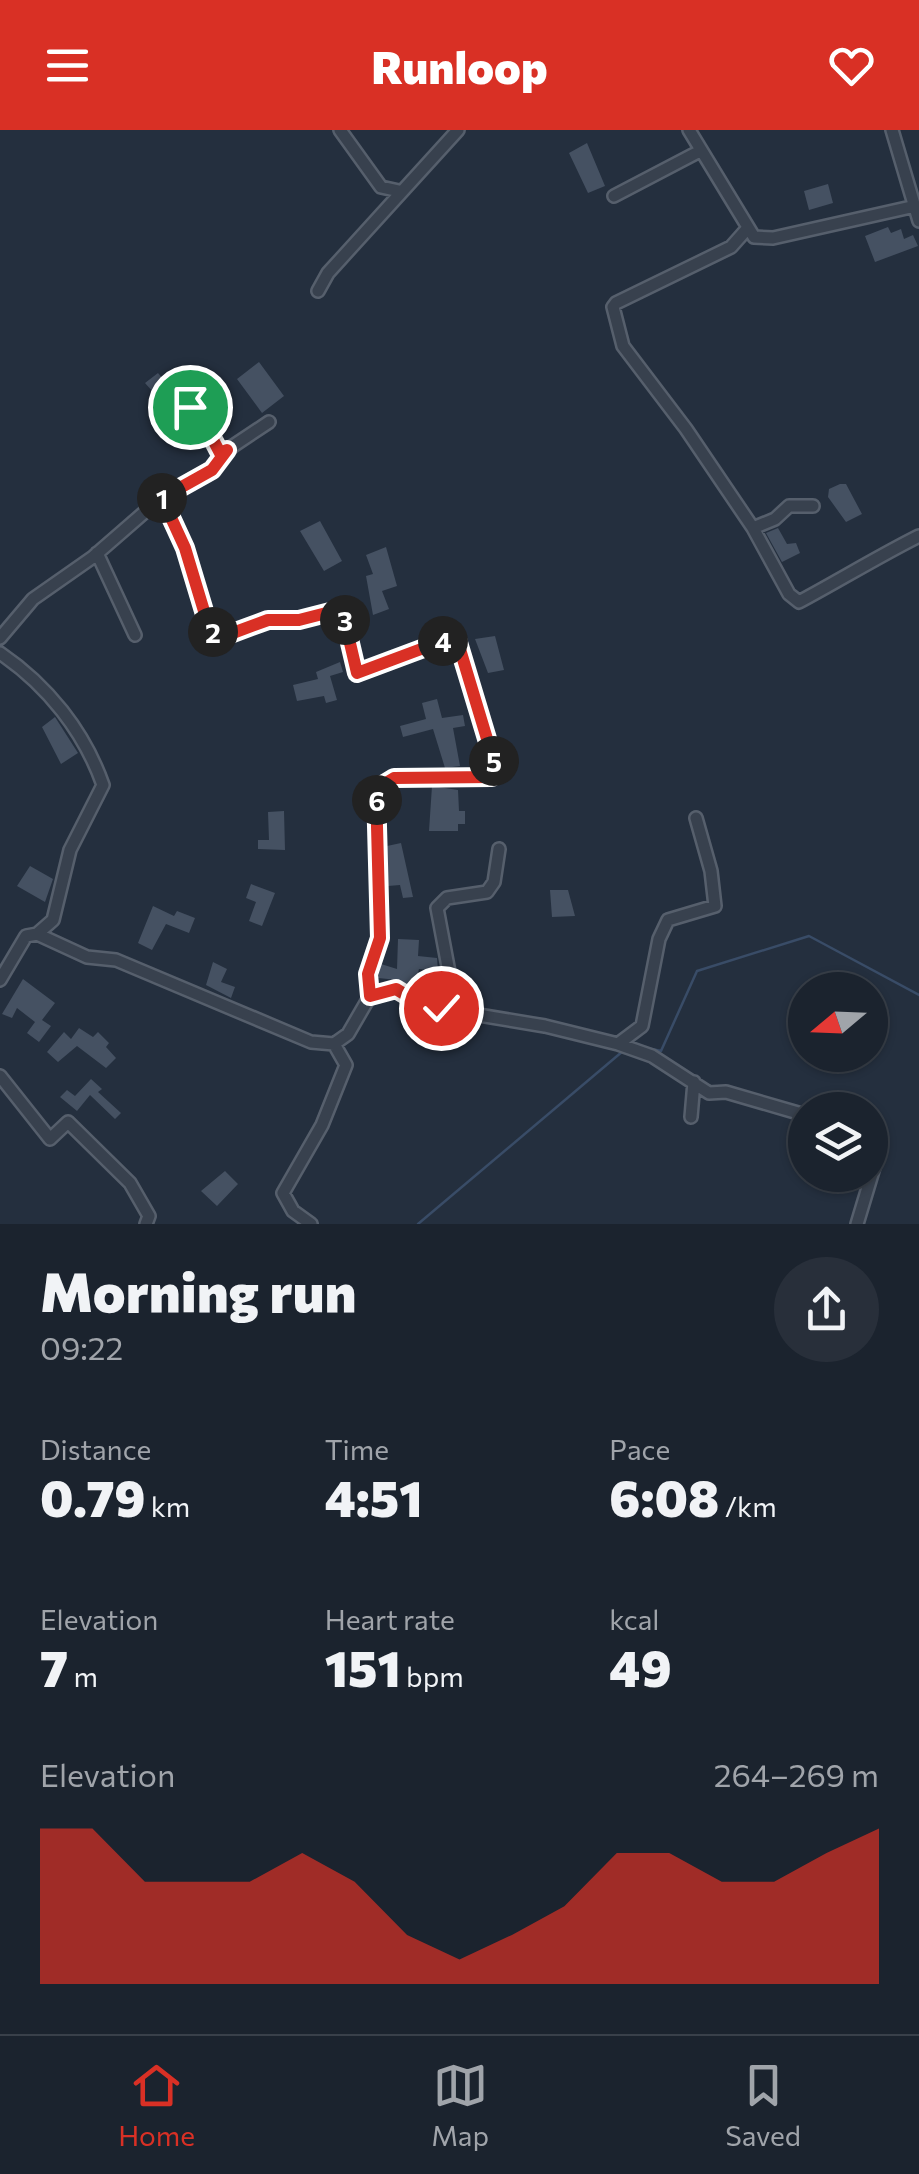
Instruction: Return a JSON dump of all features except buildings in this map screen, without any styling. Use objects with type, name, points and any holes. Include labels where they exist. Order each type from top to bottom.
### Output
[{"type":"street","points":[[340,130],[380,187],[399,191]]},
{"type":"street","points":[[318,291],[328,273],[399,191],[458,130]]},
{"type":"street","points":[[689,130],[754,237],[773,238],[912,207]]},
{"type":"street","points":[[892,130],[919,221]]},
{"type":"street","points":[[614,196],[700,151]]},
{"type":"street","points":[[748,229],[732,247],[613,307],[622,346],[754,528],[788,594],[799,602],[869,564],[894,544],[919,536]]},
{"type":"street","points":[[174,416],[190,407],[198,411],[220,453],[246,442],[270,422]]},
{"type":"street","points":[[0,638],[34,599],[162,498],[212,470],[227,450]]},
{"type":"street","points":[[38,934],[87,956],[116,960],[311,1042],[334,1044],[348,1034],[370,996],[368,974],[380,938],[376,789],[394,778],[492,777],[494,762],[456,636],[357,673],[342,609],[299,620],[268,620],[222,637],[210,631],[185,548],[162,498]]},
{"type":"street","points":[[754,528],[775,520],[788,506],[813,506]]},
{"type":"street","points":[[97,552],[135,636]]},
{"type":"street","points":[[0,653],[60,707],[92,754],[102,785],[70,850],[53,920],[38,934],[26,936],[0,980]]},
{"type":"street","points":[[618,1044],[642,1026],[659,940],[668,920],[714,906],[711,872],[696,818]]},
{"type":"street","points":[[441,1008],[452,988],[437,908],[447,898],[486,892],[494,882],[499,849]]},
{"type":"street","points":[[370,996],[396,989],[424,1006],[618,1044],[652,1056],[709,1093],[726,1092],[788,1110]]},
{"type":"street","points":[[310,1224],[293,1211],[284,1193],[322,1125],[346,1064],[334,1044]]},
{"type":"street","points":[[0,1076],[50,1139],[68,1122],[130,1183],[150,1216],[146,1224]]},
{"type":"street","points":[[691,1116],[694,1082]]},
{"type":"street","points":[[857,1224],[867,1192]]},
{"type":"waterway","points":[[647,1048],[661,1051],[697,971],[809,936],[919,995]]},
{"type":"waterway","points":[[418,1224],[623,1051]]},
{"type":"route","points":[[190,407],[198,411],[220,453],[227,450],[212,470],[162,498],[185,548],[210,631],[222,637],[268,620],[299,620],[310,614],[342,609],[357,673],[456,636],[494,762],[492,777],[394,778],[376,789],[380,938],[368,974],[370,996],[396,989],[424,1006],[441,1008]]}]
